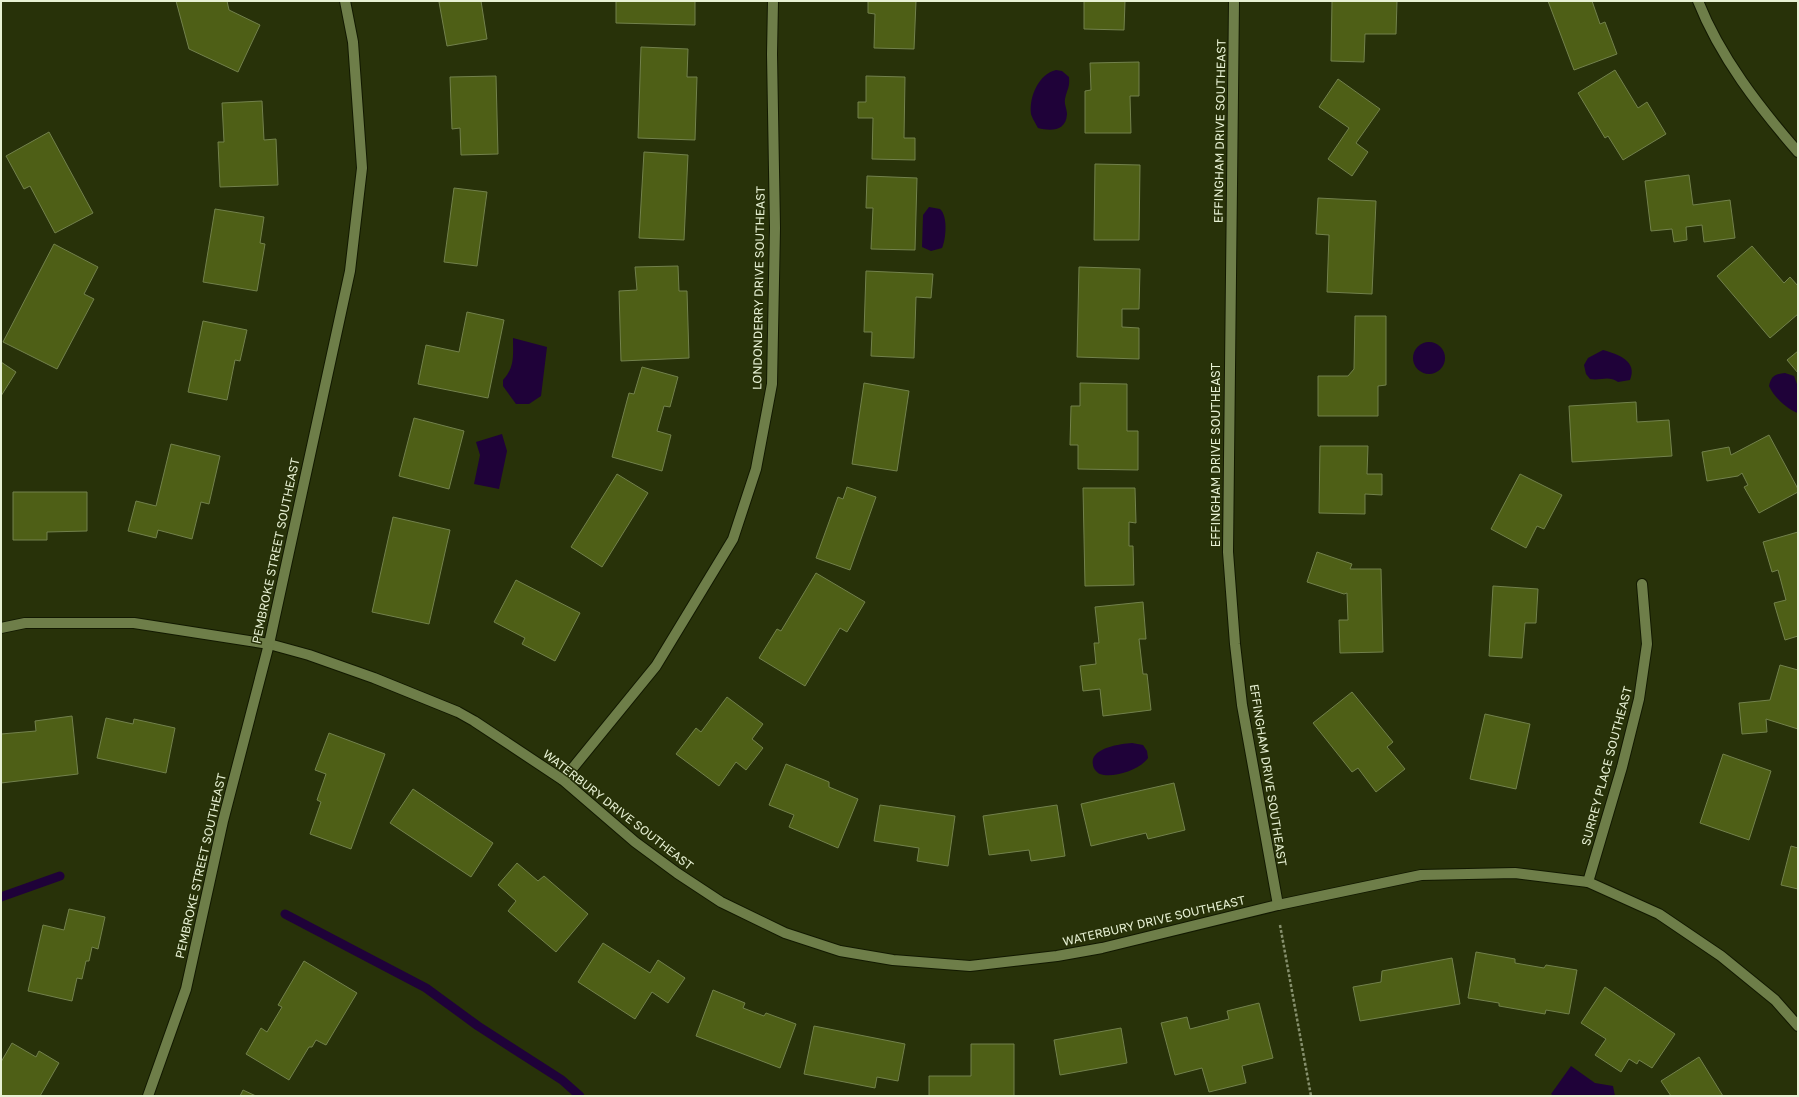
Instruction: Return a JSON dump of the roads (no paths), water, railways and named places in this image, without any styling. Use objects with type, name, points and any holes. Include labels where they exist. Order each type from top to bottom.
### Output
[{"type":"street","name":"PEMBROKE STREET SOUTHEAST","points":[[148,1096],[186,990],[223,821],[269,644],[350,271],[362,168],[353,42],[345,1]]},
{"type":"street","name":"LONDONDERRY DRIVE SOUTHEAST","points":[[562,780],[656,666],[733,539],[756,469],[772,388],[775,228],[772,54],[773,1]]},
{"type":"street","name":"EFFINGHAM DRIVE SOUTHEAST","points":[[1234,1],[1228,552],[1235,644],[1242,705],[1278,905]]},
{"type":"street","points":[[1698,1],[1713,32],[1736,73],[1798,152]]},
{"type":"street","name":"SURREY PLACE SOUTHEAST","points":[[1588,882],[1622,767],[1639,699],[1647,644],[1642,584]]},
{"type":"street","name":"WATERBURY DRIVE SOUTHEAST","points":[[1,628],[25,623],[134,623],[269,644],[371,676],[458,712],[562,780],[634,842],[721,902],[785,932],[840,951],[893,960],[970,966],[1062,956],[1102,948],[1278,905],[1421,875],[1515,873],[1588,882],[1659,914],[1721,956],[1775,1000],[1798,1026]]},
{"type":"waterway","points":[[1,897],[60,876]]},
{"type":"waterway","points":[[285,914],[426,988],[478,1026],[562,1080],[580,1096]]}]
